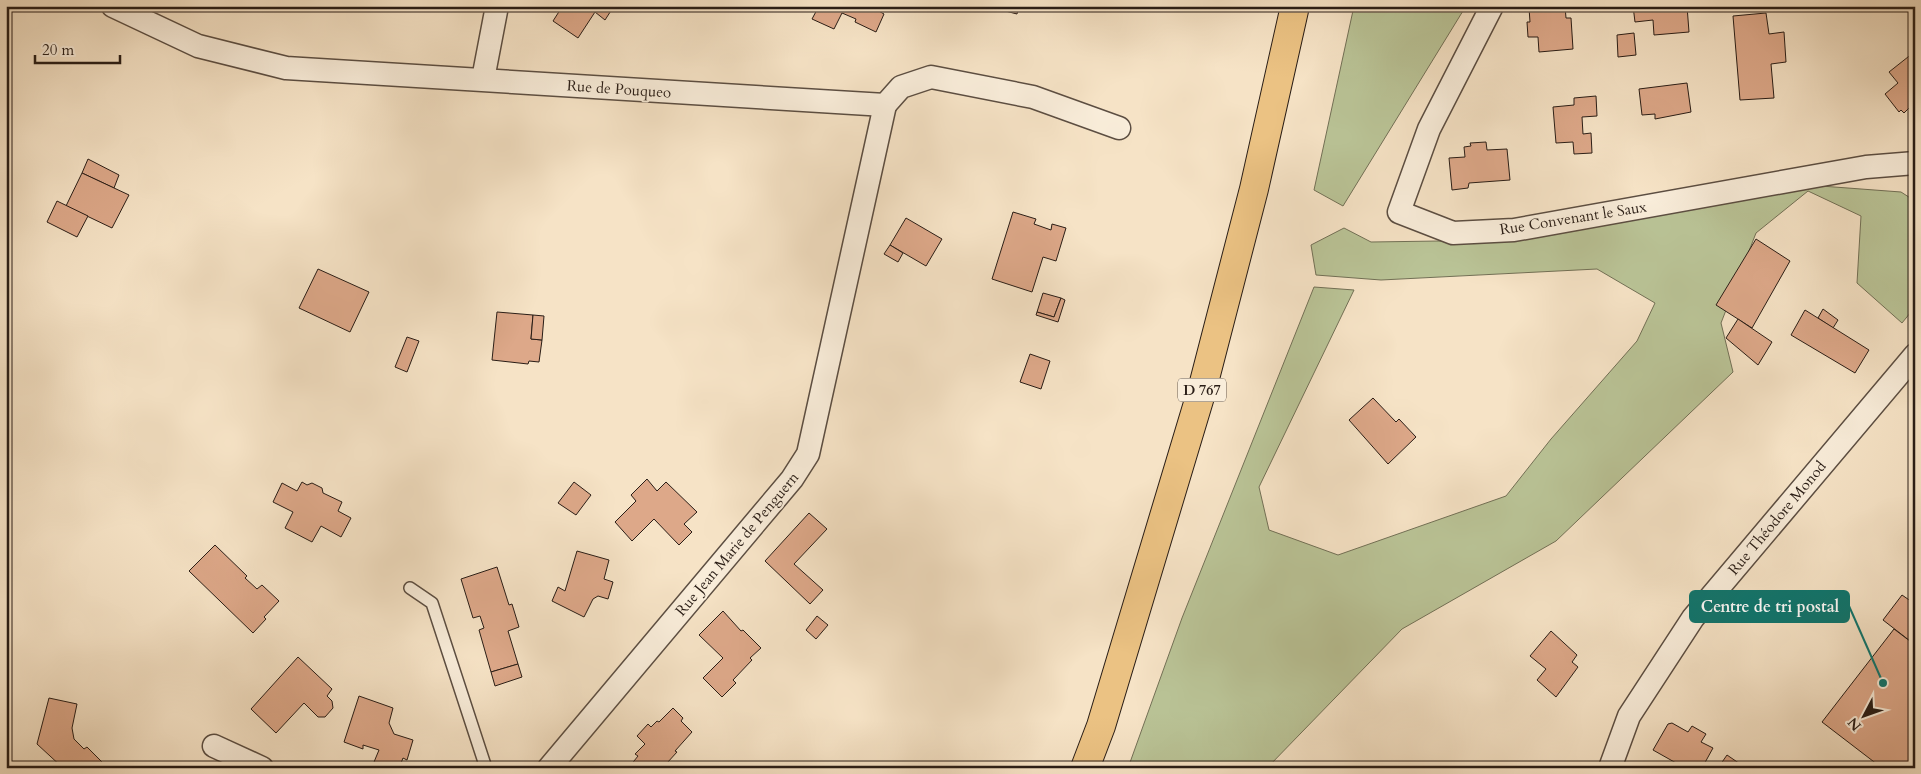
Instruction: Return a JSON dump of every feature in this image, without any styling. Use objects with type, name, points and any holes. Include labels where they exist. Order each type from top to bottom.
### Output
[{"type":"main road","name":"D 767","points":[[1085,768],[1101,726],[1202,390],[1254,189],[1294,6]]},
{"type":"street","name":"Rue de Pouqueo","points":[[113,6],[198,46],[286,68],[885,105]]},
{"type":"street","points":[[483,80],[497,6]]},
{"type":"street","name":"Rue Convenant le Saux","points":[[1492,6],[1429,129],[1399,212],[1453,233],[1514,230],[1866,167],[1915,163]]},
{"type":"street","points":[[885,105],[901,86],[931,77],[1033,97],[1119,128]]},
{"type":"street","name":"Rue Jean Marie de Penguern","points":[[549,768],[792,479],[808,454],[885,105]]},
{"type":"street","name":"Rue Théodore Monod","points":[[1610,768],[1629,716],[1693,618],[1915,355]]},
{"type":"street","points":[[214,746],[262,768]]},
{"type":"lane","points":[[410,588],[432,604],[486,768]]},
{"type":"path","points":[[6,763],[11,768]]},
{"type":"green space","points":[[1354,6],[1466,6],[1343,206],[1314,190]]},
{"type":"green space","points":[[1821,186],[1901,192],[1915,201],[1915,307],[1902,323],[1857,283],[1861,216],[1808,191],[1756,233],[1721,323],[1733,372],[1556,541],[1402,629],[1267,768],[1128,768],[1182,618],[1314,287],[1354,290],[1259,487],[1269,530],[1338,555],[1506,496],[1551,439],[1637,341],[1655,303],[1597,269],[1381,280],[1316,275],[1311,245],[1344,228],[1371,242],[1507,240]]},
{"type":"building","points":[[561,6],[614,6],[605,20],[595,12],[578,38],[553,21]]},
{"type":"building","points":[[755,6],[789,6],[789,10],[755,11]]},
{"type":"building","points":[[819,6],[878,6],[877,10],[884,14],[876,32],[855,22],[856,19],[842,13],[834,29],[812,19]]},
{"type":"building","points":[[986,6],[1019,6],[1017,14]]},
{"type":"building","points":[[1534,6],[1565,6],[1566,18],[1571,18],[1573,49],[1539,52],[1538,37],[1528,37],[1527,22],[1530,22],[1529,8]]},
{"type":"building","points":[[1633,6],[1687,6],[1689,32],[1654,35],[1653,20],[1635,22]]},
{"type":"building","points":[[1766,13],[1769,34],[1784,32],[1786,62],[1771,64],[1774,98],[1740,100],[1733,16]]},
{"type":"building","points":[[1634,33],[1636,55],[1618,57],[1617,35]]},
{"type":"building","points":[[1913,53],[1915,55],[1915,111],[1911,106],[1904,113],[1901,110],[1899,112],[1885,94],[1898,83],[1889,72]]},
{"type":"building","points":[[1687,83],[1691,112],[1655,119],[1655,114],[1642,115],[1639,89]]},
{"type":"building","points":[[1596,96],[1597,116],[1582,117],[1583,134],[1591,133],[1592,153],[1574,154],[1573,142],[1556,143],[1553,107],[1574,105],[1574,98]]},
{"type":"building","points":[[1486,142],[1487,150],[1507,149],[1510,180],[1469,183],[1468,188],[1452,190],[1449,158],[1465,157],[1464,147],[1471,146],[1470,143]]},
{"type":"building","points":[[88,159],[119,175],[114,188],[82,173]]},
{"type":"building","points":[[82,173],[129,195],[112,228],[66,206]]},
{"type":"building","points":[[57,201],[88,216],[77,237],[47,222]]},
{"type":"building","points":[[1013,212],[1036,219],[1034,224],[1051,230],[1052,224],[1066,228],[1056,261],[1043,257],[1032,292],[992,279]]},
{"type":"building","points":[[906,218],[942,239],[926,266],[890,245]]},
{"type":"building","points":[[1756,239],[1790,261],[1752,328],[1716,305]]},
{"type":"building","points":[[890,245],[903,253],[898,262],[884,254]]},
{"type":"building","points":[[318,269],[369,292],[350,332],[299,308]]},
{"type":"building","points":[[1043,293],[1061,298],[1054,317],[1037,312]]},
{"type":"building","points":[[1061,298],[1065,300],[1058,322],[1036,315],[1037,312],[1054,317]]},
{"type":"building","points":[[1823,309],[1838,320],[1833,328],[1818,318]]},
{"type":"building","points":[[1805,310],[1869,350],[1855,373],[1791,335]]},
{"type":"building","points":[[497,312],[533,315],[531,339],[542,340],[539,362],[529,361],[528,364],[492,360]]},
{"type":"building","points":[[533,315],[544,316],[542,340],[531,339]]},
{"type":"building","points":[[1738,319],[1772,342],[1758,365],[1726,338]]},
{"type":"building","points":[[407,337],[419,341],[407,372],[395,367]]},
{"type":"building","points":[[1030,354],[1050,361],[1041,389],[1020,382]]},
{"type":"building","points":[[1373,398],[1396,422],[1399,419],[1416,437],[1388,464],[1349,420]]},
{"type":"building","points":[[647,479],[657,491],[666,482],[697,512],[684,524],[692,532],[679,545],[654,519],[632,541],[615,522],[636,501],[631,495]]},
{"type":"building","points":[[302,482],[307,485],[312,483],[322,488],[323,493],[342,502],[338,511],[351,518],[341,537],[321,526],[312,542],[285,528],[293,512],[273,502],[282,483],[297,491]]},
{"type":"building","points":[[574,482],[591,495],[576,515],[558,503]]},
{"type":"building","points":[[809,513],[827,529],[794,564],[823,590],[810,604],[765,561]]},
{"type":"building","points":[[215,545],[247,576],[245,578],[257,589],[262,585],[279,601],[264,617],[266,619],[253,633],[189,571]]},
{"type":"building","points":[[577,551],[609,560],[604,579],[613,582],[608,599],[598,596],[593,599],[584,617],[552,601],[558,587],[565,591]]},
{"type":"building","points":[[497,567],[509,605],[512,604],[519,627],[508,631],[518,664],[491,672],[479,630],[484,628],[480,616],[473,618],[461,579]]},
{"type":"building","points":[[1902,595],[1915,604],[1914,644],[1883,620]]},
{"type":"building","points":[[723,611],[741,631],[743,630],[761,648],[750,658],[752,660],[733,680],[736,683],[722,697],[703,678],[723,658],[699,635]]},
{"type":"building","points":[[817,616],[828,625],[816,639],[806,630]]},
{"type":"building","points":[[1894,629],[1915,645],[1915,768],[1882,768],[1822,722]]},
{"type":"building","points":[[1551,631],[1577,655],[1572,662],[1578,667],[1556,697],[1537,680],[1546,669],[1530,656]]},
{"type":"building","points":[[298,657],[332,689],[327,696],[332,701],[333,708],[325,717],[318,717],[304,703],[276,733],[251,709]]},
{"type":"building","points":[[518,664],[522,677],[495,686],[491,672]]},
{"type":"building","points":[[359,696],[393,708],[389,723],[394,734],[413,740],[407,760],[403,758],[399,768],[392,768],[374,762],[379,750],[363,745],[363,749],[344,742]]},
{"type":"building","points":[[49,698],[77,704],[72,728],[74,739],[84,749],[87,747],[103,763],[99,768],[63,768],[37,744]]},
{"type":"building","points":[[673,708],[683,718],[681,721],[692,732],[667,763],[671,767],[632,768],[630,766],[638,756],[635,754],[645,744],[637,736],[648,724],[651,727],[657,721],[659,722]]},
{"type":"building","points":[[1672,723],[1688,732],[1692,726],[1706,734],[1701,742],[1713,748],[1702,768],[1685,768],[1653,750],[1668,724]]},
{"type":"building","points":[[1727,755],[1746,768],[1718,768]]},
{"type":"place","name":"Centre de tri postal","points":[[1883,683]]}]
